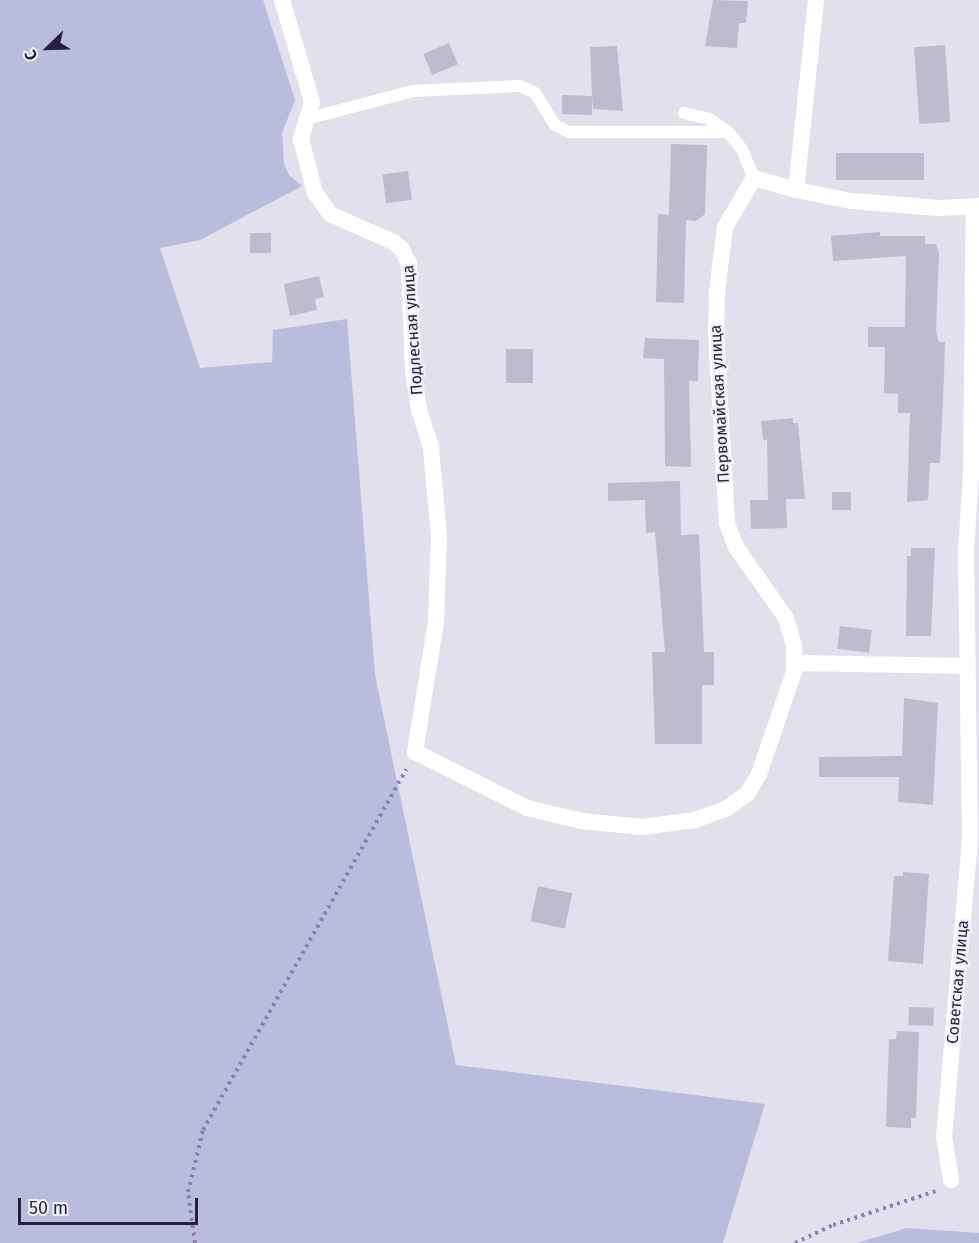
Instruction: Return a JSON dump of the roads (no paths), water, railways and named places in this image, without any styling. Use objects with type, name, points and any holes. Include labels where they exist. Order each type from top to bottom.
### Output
[{"type":"street","name":"Подлесная улица","points":[[282,0],[312,102],[310,118],[303,130],[302,148],[322,205],[339,221],[393,242],[402,249],[410,264],[413,371],[419,410],[431,448],[439,536],[436,621],[415,752],[527,808],[582,820]]},
{"type":"street","points":[[796,190],[816,0]]},
{"type":"street","points":[[754,178],[796,190],[851,201],[939,208],[976,206]]},
{"type":"street","name":"Первомайская улица","points":[[582,820],[659,827],[695,820],[737,803],[759,774],[795,663],[786,618],[736,547],[725,510],[716,334],[718,260],[725,227],[754,178]]},
{"type":"street","name":"Советская улица","points":[[951,1180],[944,1137],[970,838],[967,666],[976,206]]},
{"type":"street","points":[[795,663],[967,666]]},
{"type":"lane","points":[[310,118],[413,91],[520,86],[535,93],[555,125],[569,132],[728,132]]},
{"type":"lane","points":[[684,113],[708,119],[728,132],[742,149],[754,178]]}]
